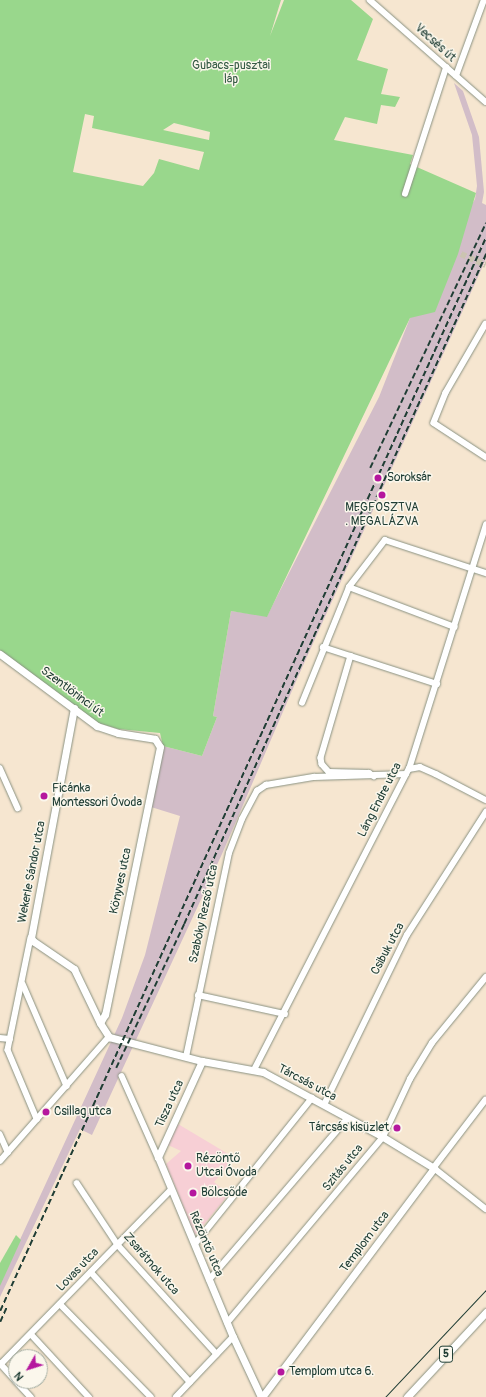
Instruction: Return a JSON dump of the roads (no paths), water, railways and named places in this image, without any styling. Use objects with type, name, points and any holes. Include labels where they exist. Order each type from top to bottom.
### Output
[{"type":"main road","name":"Szentlőrinci út","points":[[0,654],[97,726],[108,731],[158,742]]},
{"type":"main road","name":"Wekerle Sándor utca","points":[[31,938],[74,708]]},
{"type":"main road","name":"Könyves utca","points":[[100,1023],[105,1014],[160,747],[158,742]]},
{"type":"main road","points":[[31,938],[74,969],[100,1023],[109,1037]]},
{"type":"main road","name":"Tárcsás utca","points":[[109,1037],[202,1061],[254,1070],[312,1098],[383,1137],[434,1168]]},
{"type":"main road","name":"Tisza utca","points":[[158,1157],[202,1061]]},
{"type":"main road","name":"Rézöntő utca","points":[[158,1157],[233,1337],[262,1397]]},
{"type":"main road","name":"Templom utca","points":[[262,1397],[434,1168]]},
{"type":"main road","name":"5","points":[[407,1397],[486,1312]]},
{"type":"street","name":"Vecsés út","points":[[370,0],[486,102]]},
{"type":"street","points":[[456,76],[484,0]]},
{"type":"street","points":[[405,194],[446,68]]},
{"type":"street","points":[[486,324],[446,393],[434,423],[486,457]]},
{"type":"street","name":"Láng Endre utca","points":[[254,1070],[285,1014],[407,771],[474,570],[486,525]]},
{"type":"street","points":[[302,704],[323,647],[349,587],[385,540],[486,573]]},
{"type":"street","points":[[349,587],[455,627]]},
{"type":"street","points":[[323,647],[437,684]]},
{"type":"street","points":[[351,656],[321,758],[322,764],[329,772],[369,773],[375,776],[407,771],[420,767],[486,800]]},
{"type":"street","points":[[0,768],[18,808]]},
{"type":"street","name":"Szabóky Rezső utca","points":[[186,1057],[198,994],[232,843],[257,791],[266,785],[314,777],[375,776]]},
{"type":"street","name":"Csibuk utca","points":[[324,1105],[407,935],[486,812]]},
{"type":"street","name":"Wekerle Sándor utca","points":[[10,1039],[23,984],[31,938]]},
{"type":"street","name":"Szitás utca","points":[[227,1323],[383,1137],[410,1079],[432,1043],[486,976]]},
{"type":"street","points":[[23,984],[67,1086]]},
{"type":"street","points":[[198,994],[285,1014]]},
{"type":"street","points":[[0,1161],[109,1037]]},
{"type":"street","points":[[0,1038],[10,1039],[8,1050],[37,1119]]},
{"type":"street","name":"Rézöntő utca","points":[[122,1076],[158,1157]]},
{"type":"street","points":[[195,1244],[312,1098]]},
{"type":"street","name":"Templom utca","points":[[434,1168],[486,1100]]},
{"type":"street","points":[[209,1280],[348,1118]]},
{"type":"street","points":[[0,1134],[8,1152]]},
{"type":"street","name":"Tárcsás utca","points":[[434,1168],[486,1209]]},
{"type":"street","name":"Zsarátnok utca","points":[[77,1182],[118,1245],[217,1354]]},
{"type":"street","name":"Lovas utca","points":[[1,1364],[171,1190]]},
{"type":"street","points":[[91,1272],[190,1382]]},
{"type":"street","points":[[60,1304],[151,1397]]},
{"type":"street","points":[[31,1334],[90,1397]]},
{"type":"street","points":[[176,1397],[233,1337]]},
{"type":"street","points":[[1,1364],[8,1372]]},
{"type":"street","points":[[24,1389],[31,1397]]},
{"type":"tunnel","points":[[461,254],[486,265]]},
{"type":"tram line","points":[[385,1397],[486,1290]]},
{"type":"railway","points":[[370,468],[486,223]]},
{"type":"railway","points":[[0,1311],[486,237]]},
{"type":"railway","points":[[116,1068],[184,924],[486,254]]},
{"type":"railway","points":[[0,1322],[7,1306]]},
{"type":"place","name":"Soroksár","points":[[378,478]]},
{"type":"place","name":"MEGFOSZTVA . MEGALÁZVA","points":[[382,495]]},
{"type":"place","name":"Ficánka Montessori Óvoda","points":[[44,796]]},
{"type":"place","name":"Csillag utca","points":[[46,1112]]},
{"type":"place","name":"Tárcsás kisüzlet","points":[[397,1128]]},
{"type":"place","name":"Rézöntő Utcai Óvoda","points":[[188,1166]]},
{"type":"place","name":"Bölcsőde","points":[[193,1193]]},
{"type":"place","name":"Templom utca 6.","points":[[281,1372]]},
{"type":"park label","name":"Gubacs-pusztai láp","points":[[231,73]]}]
